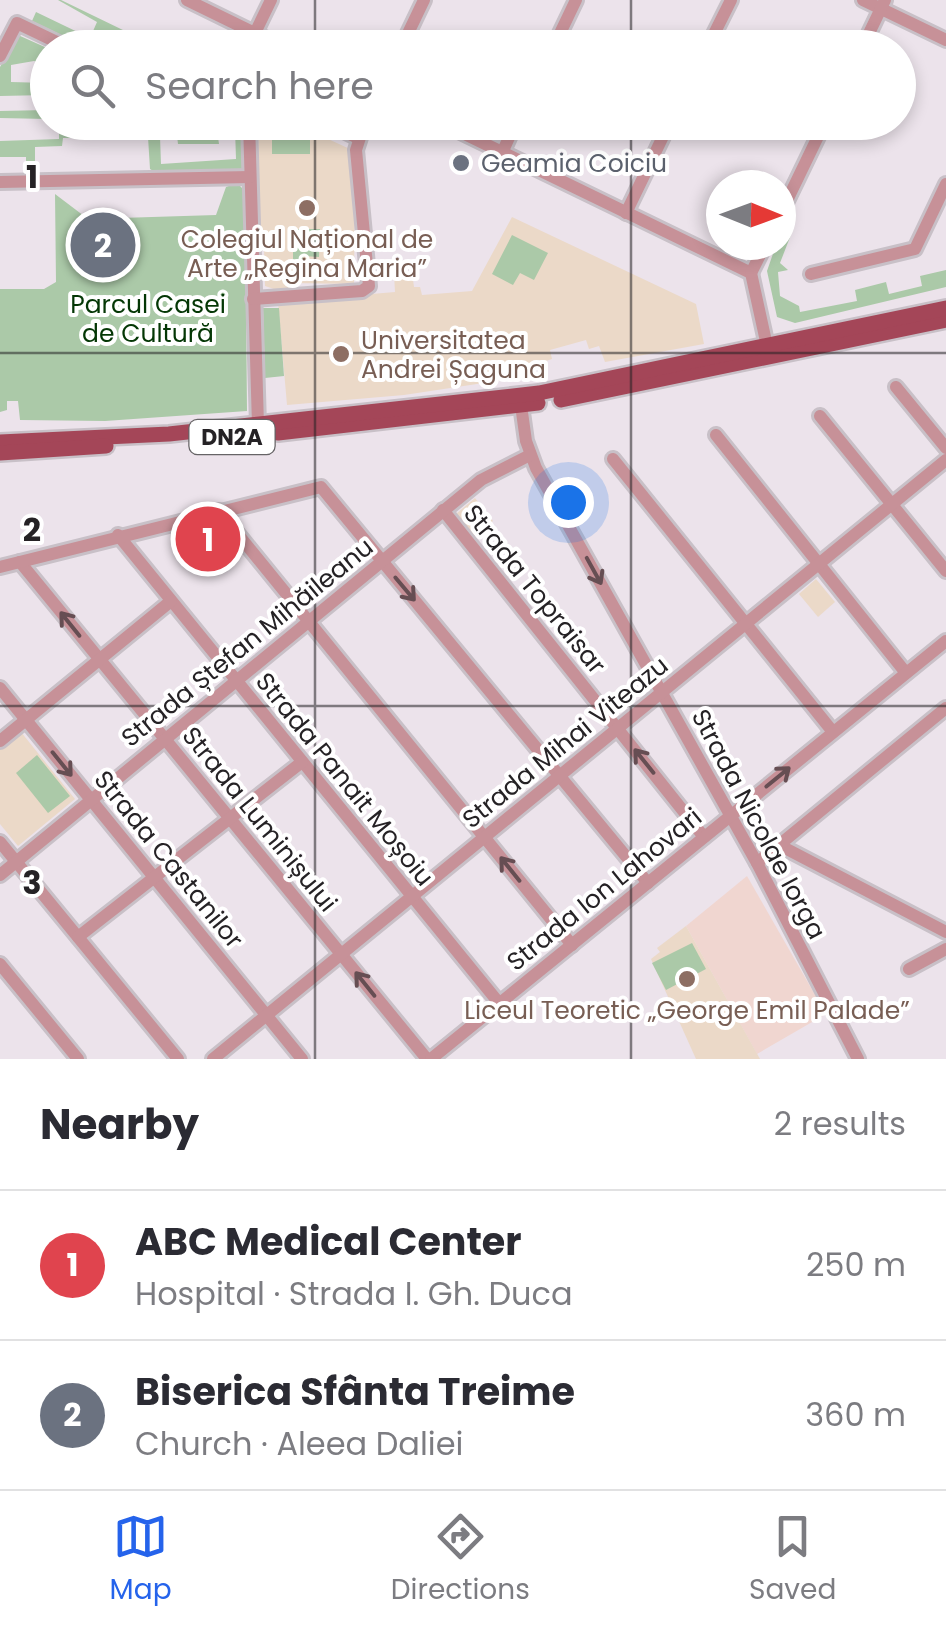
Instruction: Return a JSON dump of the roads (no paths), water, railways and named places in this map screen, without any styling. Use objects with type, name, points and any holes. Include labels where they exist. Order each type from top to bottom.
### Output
[{"type":"main road","name":"DN2A","points":[[0,442],[258,426],[520,400],[946,308]]},
{"type":"main road","name":"DN2A","points":[[0,453],[365,426],[946,320]]},
{"type":"street","points":[[187,0],[248,30]]},
{"type":"street","points":[[255,30],[270,0]]},
{"type":"street","points":[[410,30],[424,0]]},
{"type":"street","points":[[562,30],[576,0]]},
{"type":"street","points":[[717,30],[731,0]]},
{"type":"street","points":[[863,0],[883,4],[946,40]]},
{"type":"street","points":[[871,30],[883,4]]},
{"type":"street","points":[[0,56],[16,23],[31,30]]},
{"type":"street","points":[[249,140],[258,426]]},
{"type":"street","points":[[253,299],[362,291],[368,286],[358,140]]},
{"type":"street","points":[[477,140],[751,274]]},
{"type":"street","points":[[502,152],[508,140]]},
{"type":"street","points":[[626,212],[661,140]]},
{"type":"street","points":[[796,183],[817,140]]},
{"type":"street","points":[[0,182],[250,177]]},
{"type":"street","points":[[812,274],[915,249],[923,231],[939,216],[946,184]]},
{"type":"street","points":[[758,260],[751,274],[767,346]]},
{"type":"street","points":[[896,388],[946,448]]},
{"type":"street","name":"Strada Nicolae Iorga","points":[[520,400],[530,455],[757,863],[858,1059]]},
{"type":"street","points":[[820,416],[946,571]]},
{"type":"street","points":[[716,435],[906,673]]},
{"type":"street","name":"Strada Ștefan Mihăileanu","points":[[0,875],[443,510],[503,465],[530,455]]},
{"type":"street","points":[[613,459],[833,732]]},
{"type":"street","name":"Strada Mihai Viteazu","points":[[213,1059],[946,460]]},
{"type":"street","points":[[0,567],[321,487],[648,883]]},
{"type":"street","name":"Strada Topraisar","points":[[443,510],[704,837]]},
{"type":"street","points":[[219,512],[572,945]]},
{"type":"street","name":"Strada Panait Moșoiu","points":[[118,536],[499,1004]]},
{"type":"street","name":"Strada Luminișului","points":[[20,562],[429,1059]]},
{"type":"street","points":[[0,741],[171,601]]},
{"type":"street","name":"Strada Ion Lahovari","points":[[429,1059],[946,641]]},
{"type":"street","name":"Strada Castanilor","points":[[0,688],[302,1059]]},
{"type":"street","points":[[757,863],[946,708]]},
{"type":"street","points":[[78,938],[302,762]]},
{"type":"street","points":[[0,842],[178,1059]]},
{"type":"street","points":[[780,845],[946,932]]},
{"type":"street","points":[[908,970],[946,949]]},
{"type":"street","points":[[0,964],[78,1059]]},
{"type":"place","name":"Geamia Coiciu","points":[[461,163]]},
{"type":"place","name":"Colegiul Național de Arte „Regina Maria”","points":[[307,208]]},
{"type":"place","name":"Biserica Sfânta Treime","points":[[103,245]]},
{"type":"place","name":"Universitatea Andrei Șaguna","points":[[341,354]]},
{"type":"place","name":"ABC Medical Center","points":[[208,539]]},
{"type":"place","name":"Liceul Teoretic „George Emil Palade”","points":[[687,979]]},
{"type":"park label","name":"Parcul Casei de Cultură","points":[[148,318]]}]
